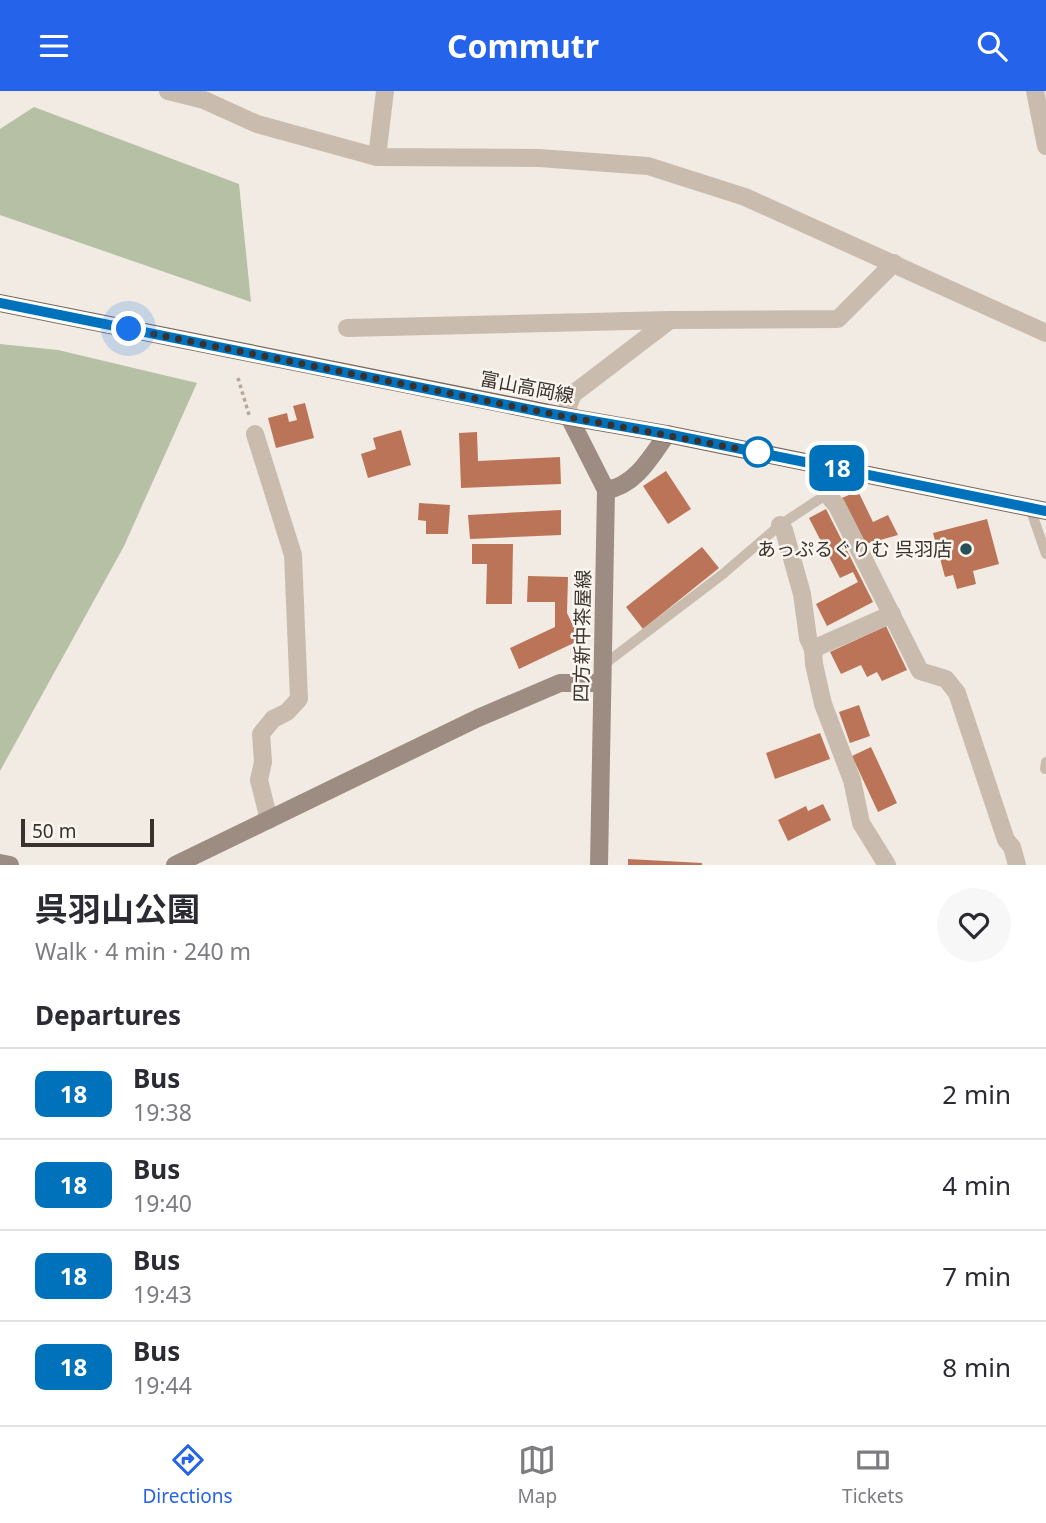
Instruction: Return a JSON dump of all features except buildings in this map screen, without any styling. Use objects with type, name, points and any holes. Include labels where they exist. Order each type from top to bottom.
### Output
[{"type":"main road","name":"富山高岡線","points":[[0,303],[1038,510]]},
{"type":"main road","name":"四方新中茶屋線","points":[[569,417],[606,490],[599,865]]},
{"type":"main road","points":[[606,490],[618,488],[628,482],[667,434]]},
{"type":"main road","points":[[175,865],[478,718],[560,683],[602,674]]},
{"type":"main road","points":[[0,863],[10,865]]},
{"type":"street","points":[[168,91],[204,100],[257,124],[377,157],[539,157],[648,166],[745,197],[1046,333]]},
{"type":"street","points":[[377,157],[385,91]]},
{"type":"street","points":[[1035,91],[1046,146]]},
{"type":"street","points":[[347,328],[838,319],[894,263]]},
{"type":"street","points":[[569,417],[568,407],[573,394],[670,320]]},
{"type":"street","points":[[255,433],[293,555],[299,699],[287,712],[273,719],[261,734],[263,761],[259,780],[269,820]]},
{"type":"street","points":[[833,468],[827,494],[837,506],[920,671],[946,680],[957,693],[1006,840],[1012,846],[1017,865]]},
{"type":"street","points":[[780,525],[784,530],[802,594],[808,638],[813,649],[823,704],[852,780],[861,823],[887,865]]},
{"type":"street","points":[[813,649],[892,614]]},
{"type":"lane","points":[[602,674],[780,525],[827,494]]},
{"type":"lane","points":[[1038,510],[1046,554]]},
{"type":"path","points":[[238,379],[255,433]]},
{"type":"green space","points":[[34,107],[239,184],[251,302],[0,215],[0,129]]},
{"type":"green space","points":[[0,344],[58,350],[197,383],[124,546],[0,771]]},
{"type":"bus line","name":"18","points":[[0,303],[1046,511]]},
{"type":"place","name":"あっぷるぐりむ 呉羽店","points":[[966,549]]},
{"type":"route","points":[[129,329],[762,453],[758,452]]}]
